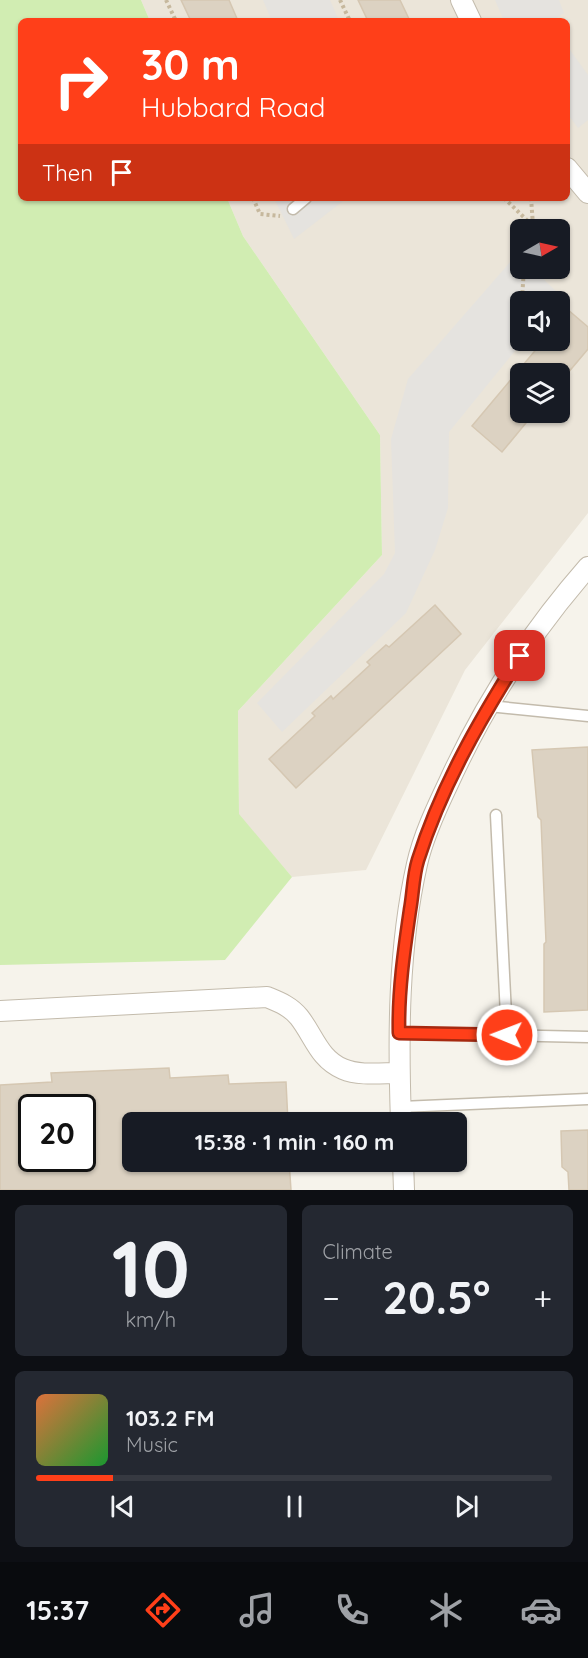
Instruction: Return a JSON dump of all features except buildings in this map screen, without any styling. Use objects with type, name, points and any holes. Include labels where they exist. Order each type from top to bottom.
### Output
[{"type":"street","points":[[461,0],[470,18]]},
{"type":"street","points":[[570,172],[588,193]]},
{"type":"street","points":[[401,1112],[399,1033],[402,962],[417,863],[436,808],[464,748],[530,640],[588,567]]},
{"type":"street","points":[[0,1011],[267,997],[285,1004],[298,1016],[318,1049],[330,1062],[355,1072],[399,1073]]},
{"type":"street","points":[[403,1172],[404,1190]]},
{"type":"lane","points":[[293,209],[302,201]]},
{"type":"lane","points":[[489,706],[588,716]]},
{"type":"lane","points":[[496,815],[507,1035]]},
{"type":"lane","points":[[399,1033],[588,1036]]},
{"type":"lane","points":[[426,1112],[588,1099]]},
{"type":"path","points":[[166,0],[175,18]]},
{"type":"path","points":[[340,0],[349,18]]},
{"type":"path","points":[[254,201],[260,214],[283,217],[293,209]]},
{"type":"path","points":[[507,201],[524,219]]},
{"type":"path","points":[[531,201],[532,219]]},
{"type":"shaded area","points":[[141,0],[588,0],[588,513],[465,670],[366,870],[292,877],[239,815],[238,711],[382,555],[380,435],[243,236],[228,201],[570,201],[570,18],[149,18]]},
{"type":"shaded area","points":[[263,0],[330,0],[338,18],[271,18]]},
{"type":"shaded area","points":[[495,0],[559,0],[564,13],[556,18],[503,18]]},
{"type":"shaded area","points":[[570,50],[588,75],[588,120],[578,128],[570,117]]},
{"type":"shaded area","points":[[275,201],[343,201],[294,239]]},
{"type":"shaded area","points":[[510,262],[510,279],[543,279],[556,291],[510,291],[510,351],[515,351],[449,432],[448,508],[435,550],[406,613],[282,732],[257,703],[384,574],[395,553],[391,439],[408,379]]},
{"type":"green space","points":[[0,0],[141,0],[149,18],[18,18],[18,201],[228,201],[243,236],[380,435],[382,555],[238,711],[239,814],[292,877],[225,960],[0,965]]},
{"type":"route","points":[[507,1035],[399,1033],[398,1015],[402,962],[417,863],[436,808],[464,748],[520,656]]}]
